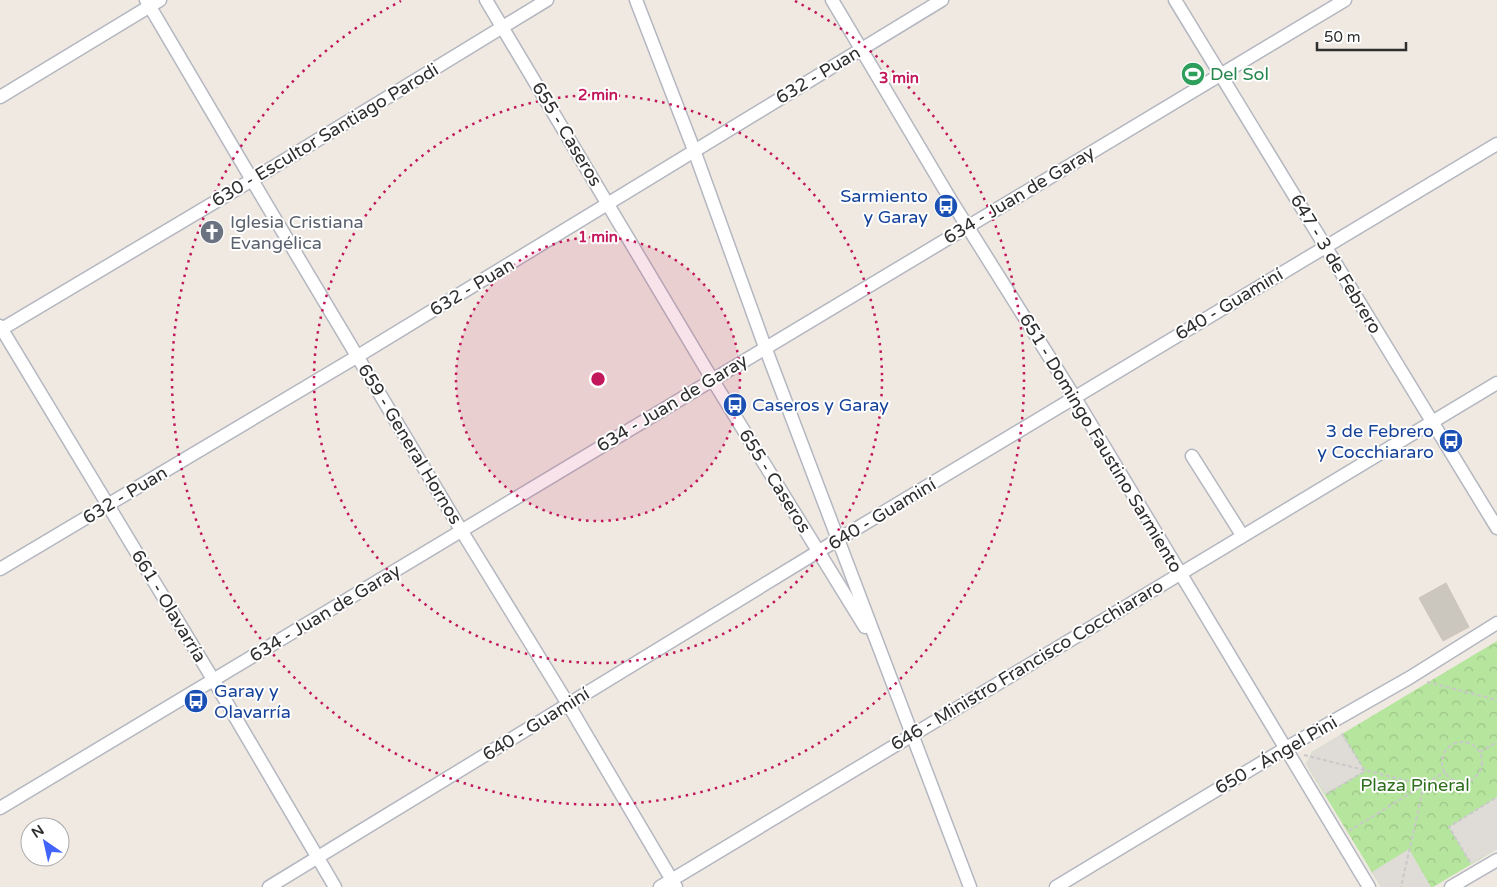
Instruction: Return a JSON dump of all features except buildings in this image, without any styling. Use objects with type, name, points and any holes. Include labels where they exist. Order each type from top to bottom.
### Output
[{"type":"street","name":"655 - Caseros","points":[[486,0],[712,380],[880,653]]},
{"type":"street","name":"630 - Escultor Santiago Parodi","points":[[1,329],[252,180],[547,0]]},
{"type":"street","points":[[636,0],[694,150],[765,347],[880,653],[970,887]]},
{"type":"street","name":"651 - Domingo Faustino Sarmiento","points":[[832,0],[967,226],[1075,398],[1369,887]]},
{"type":"street","name":"632 - Puan","points":[[0,569],[358,356],[942,0]]},
{"type":"street","name":"647 - 3 de Febrero","points":[[1175,0],[1497,528]]},
{"type":"street","name":"634 - Juan de Garay","points":[[0,808],[1345,0]]},
{"type":"street","points":[[0,97],[152,2]]},
{"type":"street","name":"659 - General Hornos","points":[[152,2],[252,180],[461,530],[568,704],[674,884]]},
{"type":"street","name":"640 - Guaminí","points":[[269,887],[819,552],[1497,144]]},
{"type":"street","name":"661 - Olavarría","points":[[1,329],[214,681],[335,887]]},
{"type":"street","name":"646 - Ministro Francisco Cocchiararo","points":[[660,887],[674,884],[912,735],[1497,383]]},
{"type":"street","points":[[1192,456],[1242,536]]},
{"type":"street","name":"650 - Ángel Pini","points":[[1056,887],[1286,748],[1410,678],[1497,624]]},
{"type":"street","points":[[1451,887],[1497,860]]},
{"type":"path","points":[[1410,678],[1497,700]]},
{"type":"path","points":[[1334,721],[1365,771]]},
{"type":"path","points":[[1480,752],[1497,741]]},
{"type":"path","points":[[1458,742],[1471,744],[1480,752],[1482,758],[1480,771],[1472,780],[1459,782],[1452,780],[1445,772],[1442,762],[1443,755],[1452,745],[1458,742]]},
{"type":"path","points":[[1286,748],[1310,757],[1424,785]]},
{"type":"path","points":[[1316,800],[1365,771]]},
{"type":"path","points":[[1339,837],[1445,772]]},
{"type":"path","points":[[1401,887],[1424,785]]},
{"type":"path","points":[[1475,873],[1449,827],[1497,797]]},
{"type":"green space","name":"Plaza Pineral","points":[[1497,641],[1497,849],[1433,887],[1381,887],[1306,764],[1312,752]]},
{"type":"shaded area","points":[[1342,734],[1365,771],[1325,794],[1306,764],[1312,752]]},
{"type":"shaded area","points":[[1497,797],[1497,849],[1471,864],[1449,827]]},
{"type":"shaded area","points":[[1409,849],[1431,887],[1381,887],[1372,872]]},
{"type":"place","name":"Del Sol","points":[[1193,74]]},
{"type":"place","name":"Sarmiento y Garay","points":[[946,206]]},
{"type":"place","name":"Iglesia Cristiana Evangélica","points":[[212,232]]},
{"type":"place","name":"Caseros y Garay","points":[[735,405]]},
{"type":"place","name":"3 de Febrero y Cocchiararo","points":[[1451,441]]},
{"type":"place","name":"Garay y Olavarría","points":[[196,701]]}]
